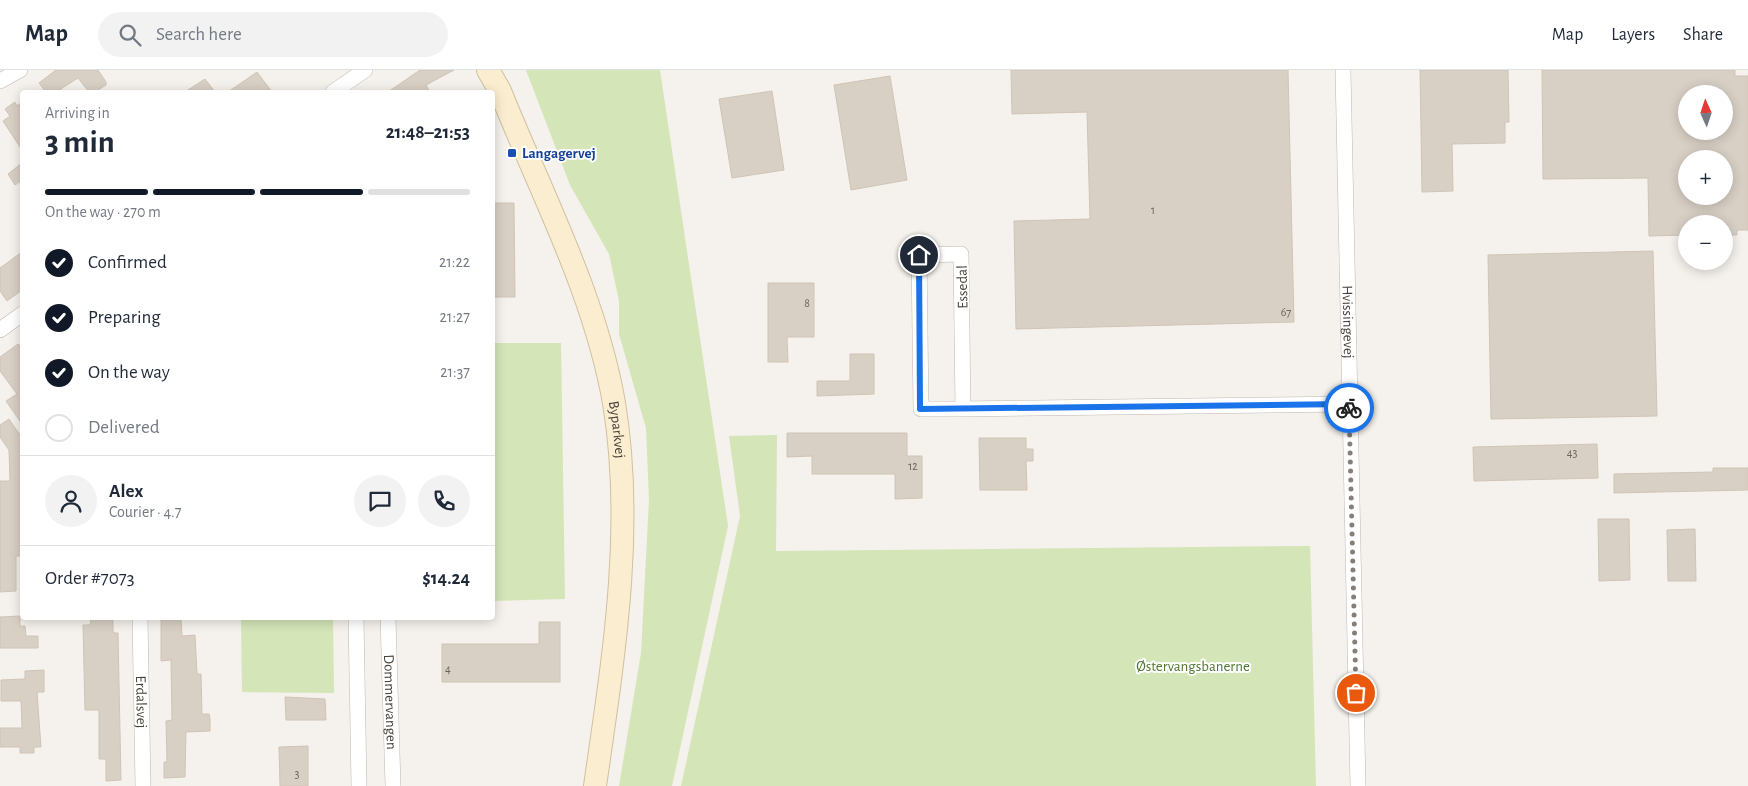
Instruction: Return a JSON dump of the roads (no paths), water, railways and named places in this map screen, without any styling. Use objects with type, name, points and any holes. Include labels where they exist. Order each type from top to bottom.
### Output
[{"type":"street","points":[[0,81],[20,70]]},
{"type":"street","points":[[337,90],[365,70]]},
{"type":"street","name":"Byparkvej","points":[[488,70],[498,81],[590,311],[614,401],[621,454],[623,503],[617,624],[595,786]]},
{"type":"street","name":"Hvissingevej","points":[[1342,70],[1358,786]]},
{"type":"street","name":"Essedal","points":[[963,409],[961,254],[919,255],[920,409],[963,409],[1348,404]]},
{"type":"street","points":[[0,330],[20,315]]},
{"type":"street","name":"Erdalsvej","points":[[140,620],[143,786]]},
{"type":"street","points":[[356,620],[359,786]]},
{"type":"street","name":"Dommervangen","points":[[388,620],[393,786]]},
{"type":"place","name":"Langagervej","points":[[512,153]]},
{"type":"park label","name":"Østervangsbanerne","points":[[1193,666]]}]
